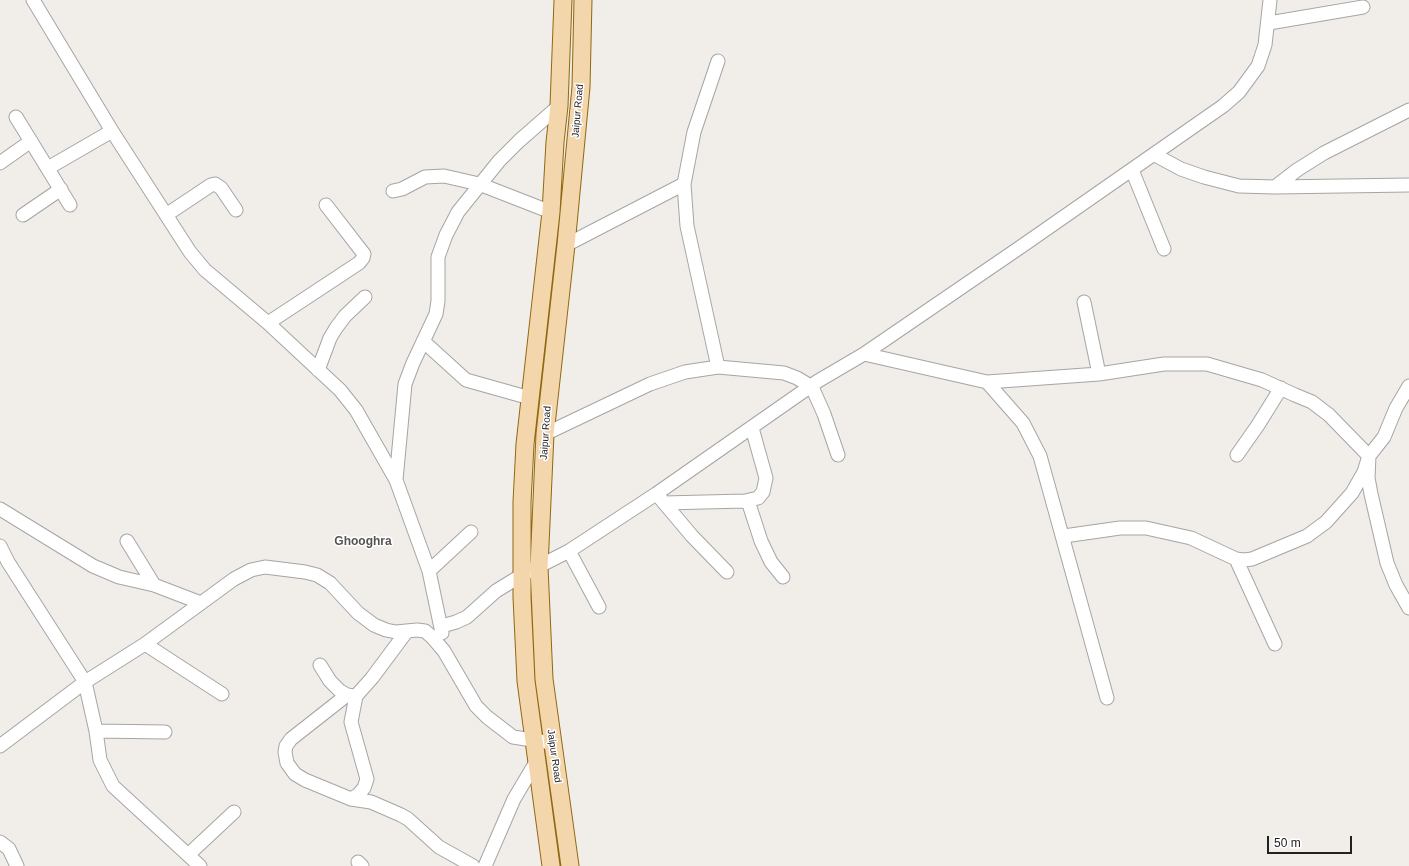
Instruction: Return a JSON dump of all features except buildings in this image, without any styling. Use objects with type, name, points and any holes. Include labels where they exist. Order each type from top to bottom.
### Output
[{"type":"main road","name":"Jaipur Road","points":[[551,866],[526,681],[522,575],[522,502],[530,398],[551,212],[555,142],[559,106],[563,0]]},
{"type":"main road","name":"Jaipur Road","points":[[570,866],[544,679],[539,567],[545,434],[567,239],[581,87],[583,0]]},
{"type":"main road","points":[[548,231],[567,239]]},
{"type":"street","points":[[33,0],[112,131],[190,252],[205,270],[268,323],[340,390],[356,410],[396,480],[429,571],[442,626],[444,651]]},
{"type":"street","points":[[442,626],[467,617],[496,591],[522,575],[569,551],[660,498],[752,428],[812,387],[818,381],[864,354],[1155,155],[1223,106],[1239,92],[1258,66],[1265,46],[1269,23],[1270,0]]},
{"type":"street","points":[[1269,23],[1363,7]]},
{"type":"street","points":[[718,61],[694,132],[684,184],[692,249],[718,367]]},
{"type":"street","points":[[396,480],[405,384],[436,314],[438,301],[438,257],[446,235],[458,212],[479,184],[519,141],[559,106]]},
{"type":"street","points":[[1275,187],[1324,152],[1409,110]]},
{"type":"street","points":[[16,117],[70,205]]},
{"type":"street","points":[[48,168],[112,131]]},
{"type":"street","points":[[0,163],[31,141]]},
{"type":"street","points":[[1155,155],[1181,169],[1204,178],[1239,186],[1275,187],[1409,184]]},
{"type":"street","points":[[1132,170],[1164,250]]},
{"type":"street","points":[[393,190],[402,189],[425,177],[444,176],[479,184],[551,212]]},
{"type":"street","points":[[166,214],[211,185],[215,184],[221,188],[236,210]]},
{"type":"street","points":[[567,239],[684,184]]},
{"type":"street","points":[[23,214],[61,189]]},
{"type":"street","points":[[268,323],[359,263],[363,258],[364,254],[360,248],[326,205]]},
{"type":"street","points":[[318,370],[330,338],[336,328],[345,316],[365,298]]},
{"type":"street","points":[[1084,302],[1099,374]]},
{"type":"street","points":[[423,341],[466,380],[530,398]]},
{"type":"street","points":[[864,354],[987,382],[1099,374],[1164,364],[1207,364],[1242,373],[1312,402],[1329,415],[1369,456],[1368,478],[1387,563],[1396,585],[1409,608]]},
{"type":"street","points":[[545,434],[650,384],[685,372],[718,367],[784,373],[797,378],[812,387],[824,414],[838,455]]},
{"type":"street","points":[[987,382],[1023,423],[1040,456],[1064,536],[1107,698]]},
{"type":"street","points":[[1064,536],[1120,528],[1146,528],[1191,538],[1236,559],[1244,560],[1252,559],[1306,536],[1326,522],[1352,493],[1364,472],[1369,456],[1384,437],[1396,408],[1409,386]]},
{"type":"street","points":[[1237,454],[1258,426],[1281,388]]},
{"type":"street","points":[[660,498],[748,501],[758,498],[766,485],[766,478],[752,428]]},
{"type":"street","points":[[660,498],[692,536],[726,572]]},
{"type":"street","points":[[748,501],[761,541],[771,562],[783,577]]},
{"type":"street","points":[[0,509],[93,566],[118,577],[154,585],[201,603]]},
{"type":"street","points":[[429,571],[471,532]]},
{"type":"street","points":[[127,541],[154,585]]},
{"type":"street","points":[[0,546],[8,562],[85,682],[96,730],[100,760],[113,786],[200,866]]},
{"type":"street","points":[[569,551],[599,607]]},
{"type":"street","points":[[1236,559],[1275,644]]},
{"type":"street","points":[[0,746],[85,682],[145,644],[234,580],[251,570],[265,567],[305,572],[317,576],[330,583],[348,603],[374,625],[386,630],[425,631],[444,651],[476,706],[487,717],[513,737],[552,743]]},
{"type":"street","points":[[407,631],[372,678],[352,695],[291,739],[285,752],[287,763],[296,774],[305,780],[351,799],[371,802],[408,819],[439,847],[473,866]]},
{"type":"street","points":[[145,644],[222,694]]},
{"type":"street","points":[[320,665],[330,681],[352,695]]},
{"type":"street","points":[[351,799],[358,795],[364,788],[366,779],[352,722],[352,695]]},
{"type":"street","points":[[96,730],[164,732]]},
{"type":"street","points":[[485,866],[514,799],[536,762]]},
{"type":"street","points":[[188,855],[234,812]]},
{"type":"street","points":[[0,842],[8,850],[17,866]]},
{"type":"district","name":"Ghooghra","points":[[363,542]]}]
